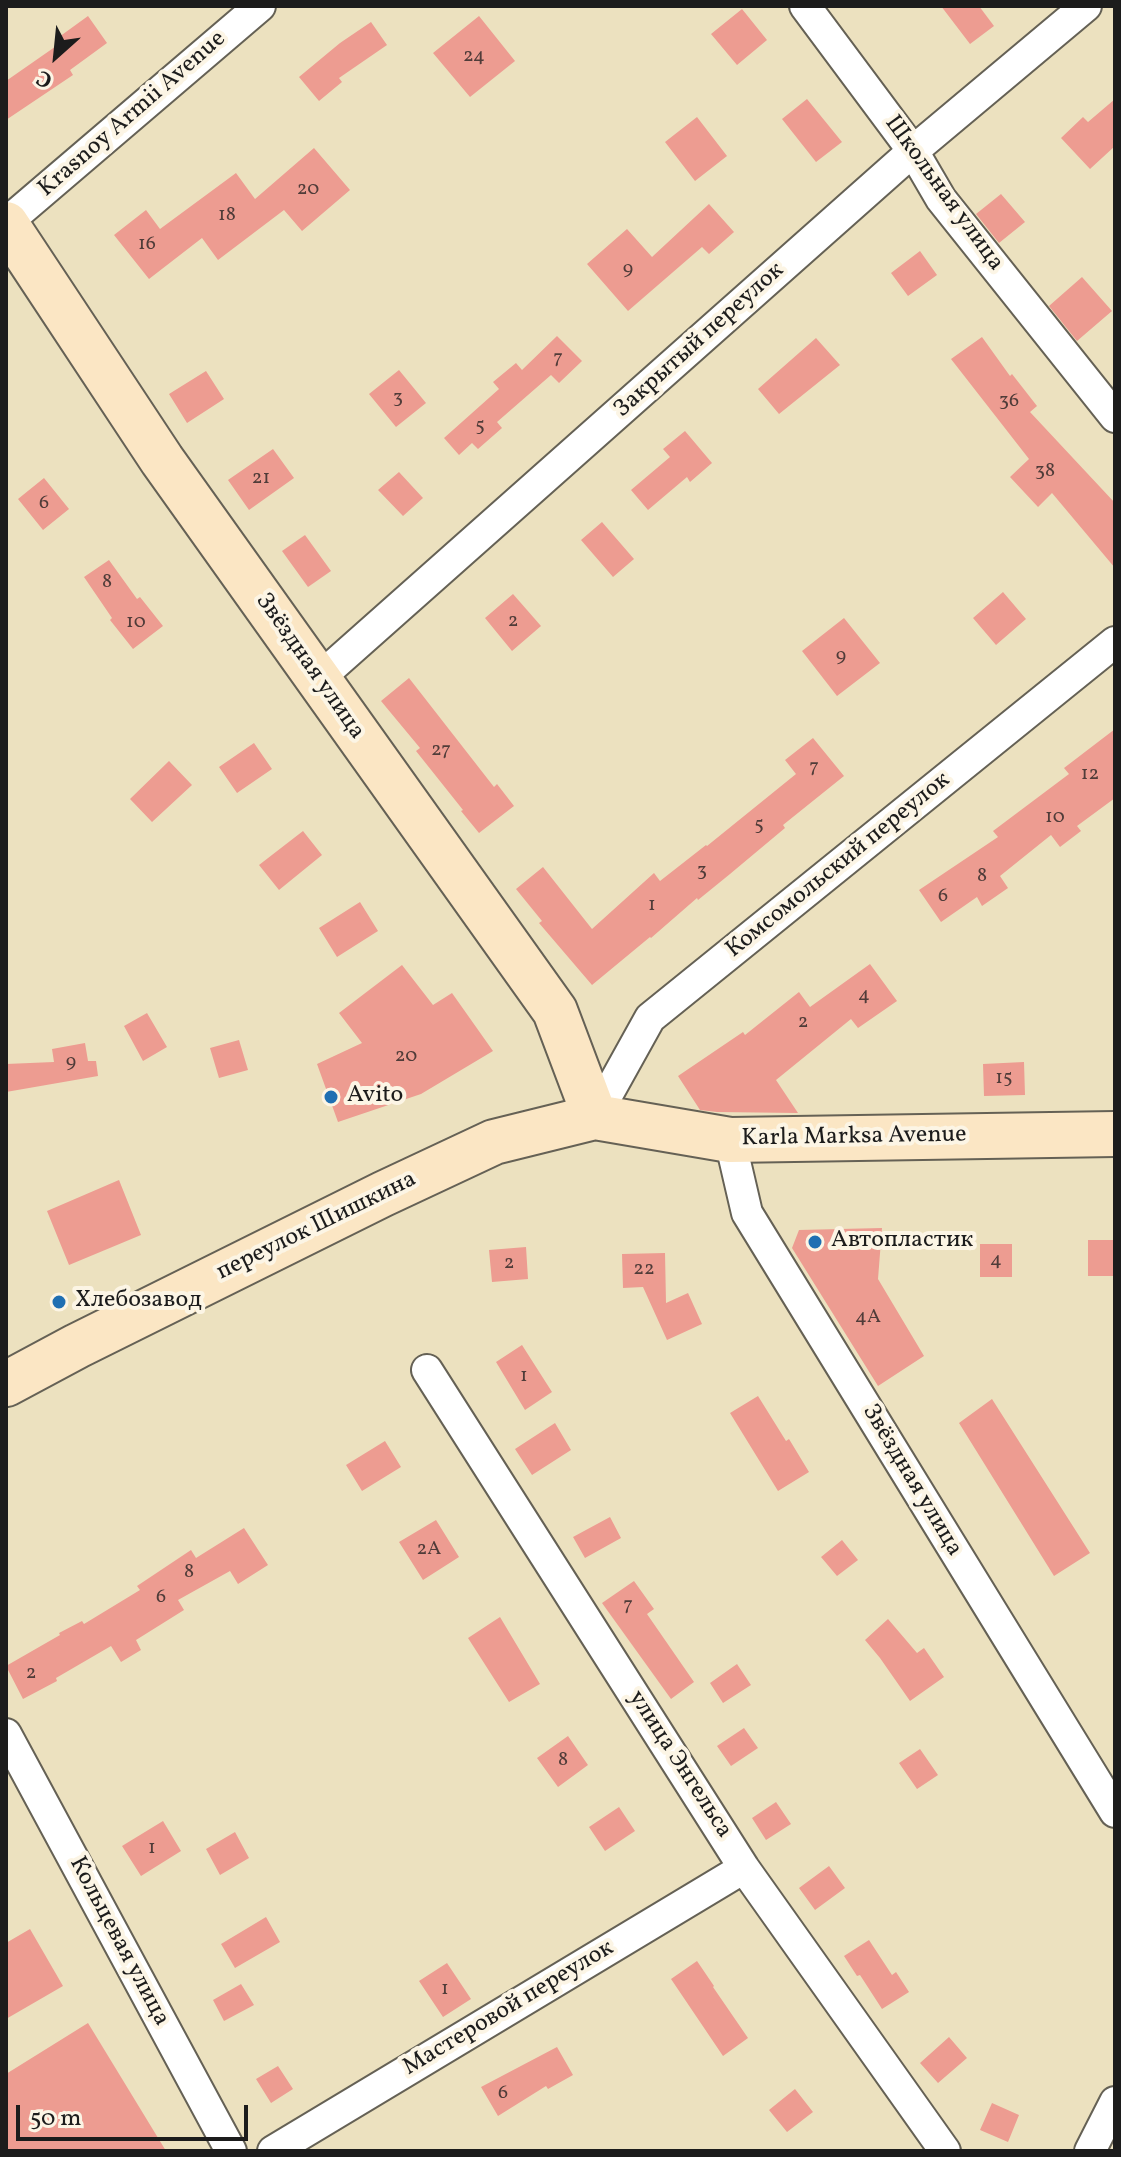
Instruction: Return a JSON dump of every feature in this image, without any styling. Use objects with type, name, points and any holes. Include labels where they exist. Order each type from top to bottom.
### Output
[{"type":"main road","name":"Звёздная улица","points":[[6,224],[162,460],[555,1011],[595,1117]]},
{"type":"main road","name":"Karla Marksa Avenue","points":[[595,1117],[730,1140],[1115,1134]]},
{"type":"main road","name":"переулок Шишкина","points":[[6,1384],[216,1277],[494,1142],[595,1117]]},
{"type":"street","name":"Krasnoy Armii Avenue","points":[[6,224],[260,6]]},
{"type":"street","name":"Школьная улица","points":[[805,6],[913,151],[941,199],[1115,417]]},
{"type":"street","name":"Закрытый переулок","points":[[317,680],[913,151],[1086,6]]},
{"type":"street","name":"Комсомольский переулок","points":[[595,1117],[650,1018],[1115,642]]},
{"type":"street","name":"Звёздная улица","points":[[730,1140],[747,1213],[1115,1812]]},
{"type":"street","name":"улица Энгельса","points":[[427,1370],[744,1868],[945,2151]]},
{"type":"street","name":"Кольцевая улица","points":[[6,1734],[231,2151]]},
{"type":"street","name":"Мастеровой переулок","points":[[273,2151],[744,1868]]},
{"type":"street","points":[[1090,2151],[1115,2102]]},
{"type":"building","points":[[941,6],[979,6],[994,26],[970,44]]},
{"type":"building","points":[[742,9],[767,40],[737,65],[711,34]]},
{"type":"building","points":[[88,16],[107,43],[70,70],[73,75],[6,120],[6,81],[62,42],[59,37]]},
{"type":"building","points":[[479,16],[515,61],[470,97],[433,53]]},
{"type":"building","points":[[371,22],[387,45],[339,78],[342,82],[319,101],[299,77]]},
{"type":"building","points":[[807,99],[842,142],[816,162],[782,119]]},
{"type":"building","points":[[1115,99],[1115,146],[1090,169],[1061,138],[1083,117],[1088,122]]},
{"type":"building","points":[[697,117],[727,156],[695,181],[665,142]]},
{"type":"building","points":[[314,148],[350,190],[302,231],[284,210],[218,260],[202,238],[149,279],[114,235],[146,210],[160,229],[236,173],[255,199]]},
{"type":"building","points":[[1001,194],[1025,222],[999,243],[976,214]]},
{"type":"building","points":[[709,204],[734,232],[709,254],[702,247],[628,311],[587,264],[627,229],[652,257]]},
{"type":"building","points":[[920,251],[937,275],[908,296],[891,273]]},
{"type":"building","points":[[1082,277],[1112,311],[1077,341],[1049,306]]},
{"type":"building","points":[[557,336],[582,361],[559,383],[551,375],[497,422],[502,428],[478,449],[472,443],[459,455],[444,438],[499,389],[493,382],[516,363],[522,370]]},
{"type":"building","points":[[982,337],[1010,376],[1012,374],[1037,406],[1030,412],[1115,503],[1115,568],[1052,493],[1038,507],[1010,477],[1029,459],[951,359]]},
{"type":"building","points":[[816,338],[840,365],[779,414],[758,389]]},
{"type":"building","points":[[399,370],[426,403],[396,427],[369,394]]},
{"type":"building","points":[[206,371],[224,399],[187,423],[169,394]]},
{"type":"building","points":[[685,431],[712,463],[690,482],[687,477],[648,510],[631,490],[670,457],[663,449]]},
{"type":"building","points":[[273,449],[294,478],[249,510],[228,480]]},
{"type":"building","points":[[399,472],[423,498],[403,516],[378,490]]},
{"type":"building","points":[[44,478],[69,509],[43,530],[18,499]]},
{"type":"building","points":[[602,522],[634,559],[613,577],[581,540]]},
{"type":"building","points":[[305,535],[331,571],[308,587],[282,551]]},
{"type":"building","points":[[109,560],[137,599],[140,597],[163,626],[133,649],[110,620],[112,618],[84,577]]},
{"type":"building","points":[[1003,592],[1026,619],[996,645],[973,618]]},
{"type":"building","points":[[513,594],[541,626],[512,651],[485,618]]},
{"type":"building","points":[[844,618],[880,663],[837,696],[802,651]]},
{"type":"building","points":[[409,678],[494,787],[497,784],[514,806],[479,833],[416,751],[420,748],[381,701]]},
{"type":"building","points":[[1115,729],[1115,798],[1077,826],[1081,831],[1060,847],[1051,835],[1000,876],[1008,888],[982,906],[977,897],[941,922],[919,890],[998,837],[993,831],[1069,774],[1064,768]]},
{"type":"building","points":[[813,738],[844,776],[783,825],[785,828],[730,874],[592,985],[539,923],[542,921],[516,889],[543,867],[592,929],[654,873],[660,881],[796,774],[785,760]]},
{"type":"building","points":[[254,743],[272,769],[237,793],[219,767]]},
{"type":"building","points":[[169,761],[192,785],[152,822],[130,799]]},
{"type":"building","points":[[303,831],[322,855],[279,890],[259,865]]},
{"type":"building","points":[[360,902],[378,931],[337,957],[319,928]]},
{"type":"building","points":[[870,964],[897,1001],[858,1028],[851,1019],[776,1080],[798,1113],[700,1110],[678,1076],[743,1032],[745,1035],[799,992],[810,1007]]},
{"type":"building","points":[[402,965],[433,1005],[452,993],[493,1051],[421,1094],[338,1122],[317,1064],[362,1043],[339,1013]]},
{"type":"building","points":[[147,1013],[167,1047],[143,1061],[124,1026]]},
{"type":"building","points":[[239,1040],[248,1070],[219,1078],[210,1048]]},
{"type":"building","points":[[85,1043],[88,1061],[96,1061],[98,1076],[6,1092],[6,1064],[54,1062],[52,1049]]},
{"type":"building","points":[[1024,1062],[1025,1095],[984,1096],[983,1064]]},
{"type":"building","points":[[119,1180],[141,1235],[69,1265],[47,1211]]},
{"type":"building","points":[[882,1228],[878,1279],[924,1356],[878,1386],[792,1248],[799,1230]]},
{"type":"building","points":[[1088,1240],[1115,1240],[1115,1276],[1088,1276]]},
{"type":"building","points":[[980,1244],[1012,1244],[1012,1277],[980,1277]]},
{"type":"building","points":[[526,1247],[528,1279],[492,1282],[489,1250]]},
{"type":"building","points":[[665,1253],[666,1303],[688,1293],[702,1324],[667,1340],[643,1287],[623,1288],[622,1254]]},
{"type":"building","points":[[522,1345],[552,1392],[525,1410],[496,1362]]},
{"type":"building","points":[[758,1396],[809,1472],[778,1491],[730,1413]]},
{"type":"building","points":[[992,1399],[1090,1553],[1054,1576],[959,1423]]},
{"type":"building","points":[[555,1423],[571,1450],[532,1475],[515,1449]]},
{"type":"building","points":[[385,1441],[401,1467],[362,1491],[346,1465]]},
{"type":"building","points":[[610,1517],[621,1538],[585,1558],[573,1537]]},
{"type":"building","points":[[436,1520],[459,1557],[423,1580],[399,1542]]},
{"type":"building","points":[[244,1528],[268,1565],[238,1584],[230,1571],[178,1600],[184,1610],[136,1640],[141,1650],[121,1662],[111,1646],[23,1699],[6,1666],[59,1633],[82,1621],[84,1624],[140,1590],[137,1586],[191,1550],[196,1558]]},
{"type":"building","points":[[842,1540],[858,1560],[837,1576],[821,1557]]},
{"type":"building","points":[[634,1581],[654,1609],[647,1614],[694,1682],[671,1699],[602,1603]]},
{"type":"building","points":[[500,1617],[540,1684],[509,1702],[468,1638]]},
{"type":"building","points":[[888,1619],[917,1653],[924,1648],[944,1677],[910,1701],[865,1640]]},
{"type":"building","points":[[737,1664],[751,1685],[723,1703],[710,1683]]},
{"type":"building","points":[[744,1728],[758,1748],[731,1766],[717,1746]]},
{"type":"building","points":[[568,1736],[588,1765],[558,1787],[537,1758]]},
{"type":"building","points":[[920,1749],[938,1775],[917,1789],[899,1763]]},
{"type":"building","points":[[776,1802],[791,1824],[766,1840],[752,1818]]},
{"type":"building","points":[[619,1807],[635,1831],[605,1851],[589,1827]]},
{"type":"building","points":[[163,1821],[181,1851],[141,1876],[122,1846]]},
{"type":"building","points":[[235,1832],[249,1858],[220,1875],[206,1849]]},
{"type":"building","points":[[829,1866],[845,1888],[815,1910],[799,1888]]},
{"type":"building","points":[[266,1917],[280,1942],[235,1968],[221,1944]]},
{"type":"building","points":[[30,1929],[63,1986],[6,2019],[6,1943]]},
{"type":"building","points":[[869,1940],[892,1975],[896,1972],[909,1992],[882,2009],[844,1956]]},
{"type":"building","points":[[697,1961],[748,2038],[723,2056],[671,1979]]},
{"type":"building","points":[[447,1963],[471,1999],[443,2017],[419,1981]]},
{"type":"building","points":[[241,1984],[254,2005],[224,2021],[213,2000]]},
{"type":"building","points":[[88,2023],[166,2151],[6,2151],[6,2074]]},
{"type":"building","points":[[949,2037],[967,2058],[938,2083],[920,2063]]},
{"type":"building","points":[[557,2047],[573,2075],[548,2089],[546,2086],[498,2116],[481,2087]]},
{"type":"building","points":[[278,2066],[293,2089],[271,2103],[256,2079]]},
{"type":"building","points":[[795,2089],[813,2112],[787,2132],[769,2110]]},
{"type":"building","points":[[992,2103],[1019,2115],[1008,2142],[980,2130]]},
{"type":"place","name":"Avito","points":[[331,1097]]},
{"type":"place","name":"Автопластик","points":[[815,1242]]},
{"type":"place","name":"Хлебозавод","points":[[59,1302]]}]
